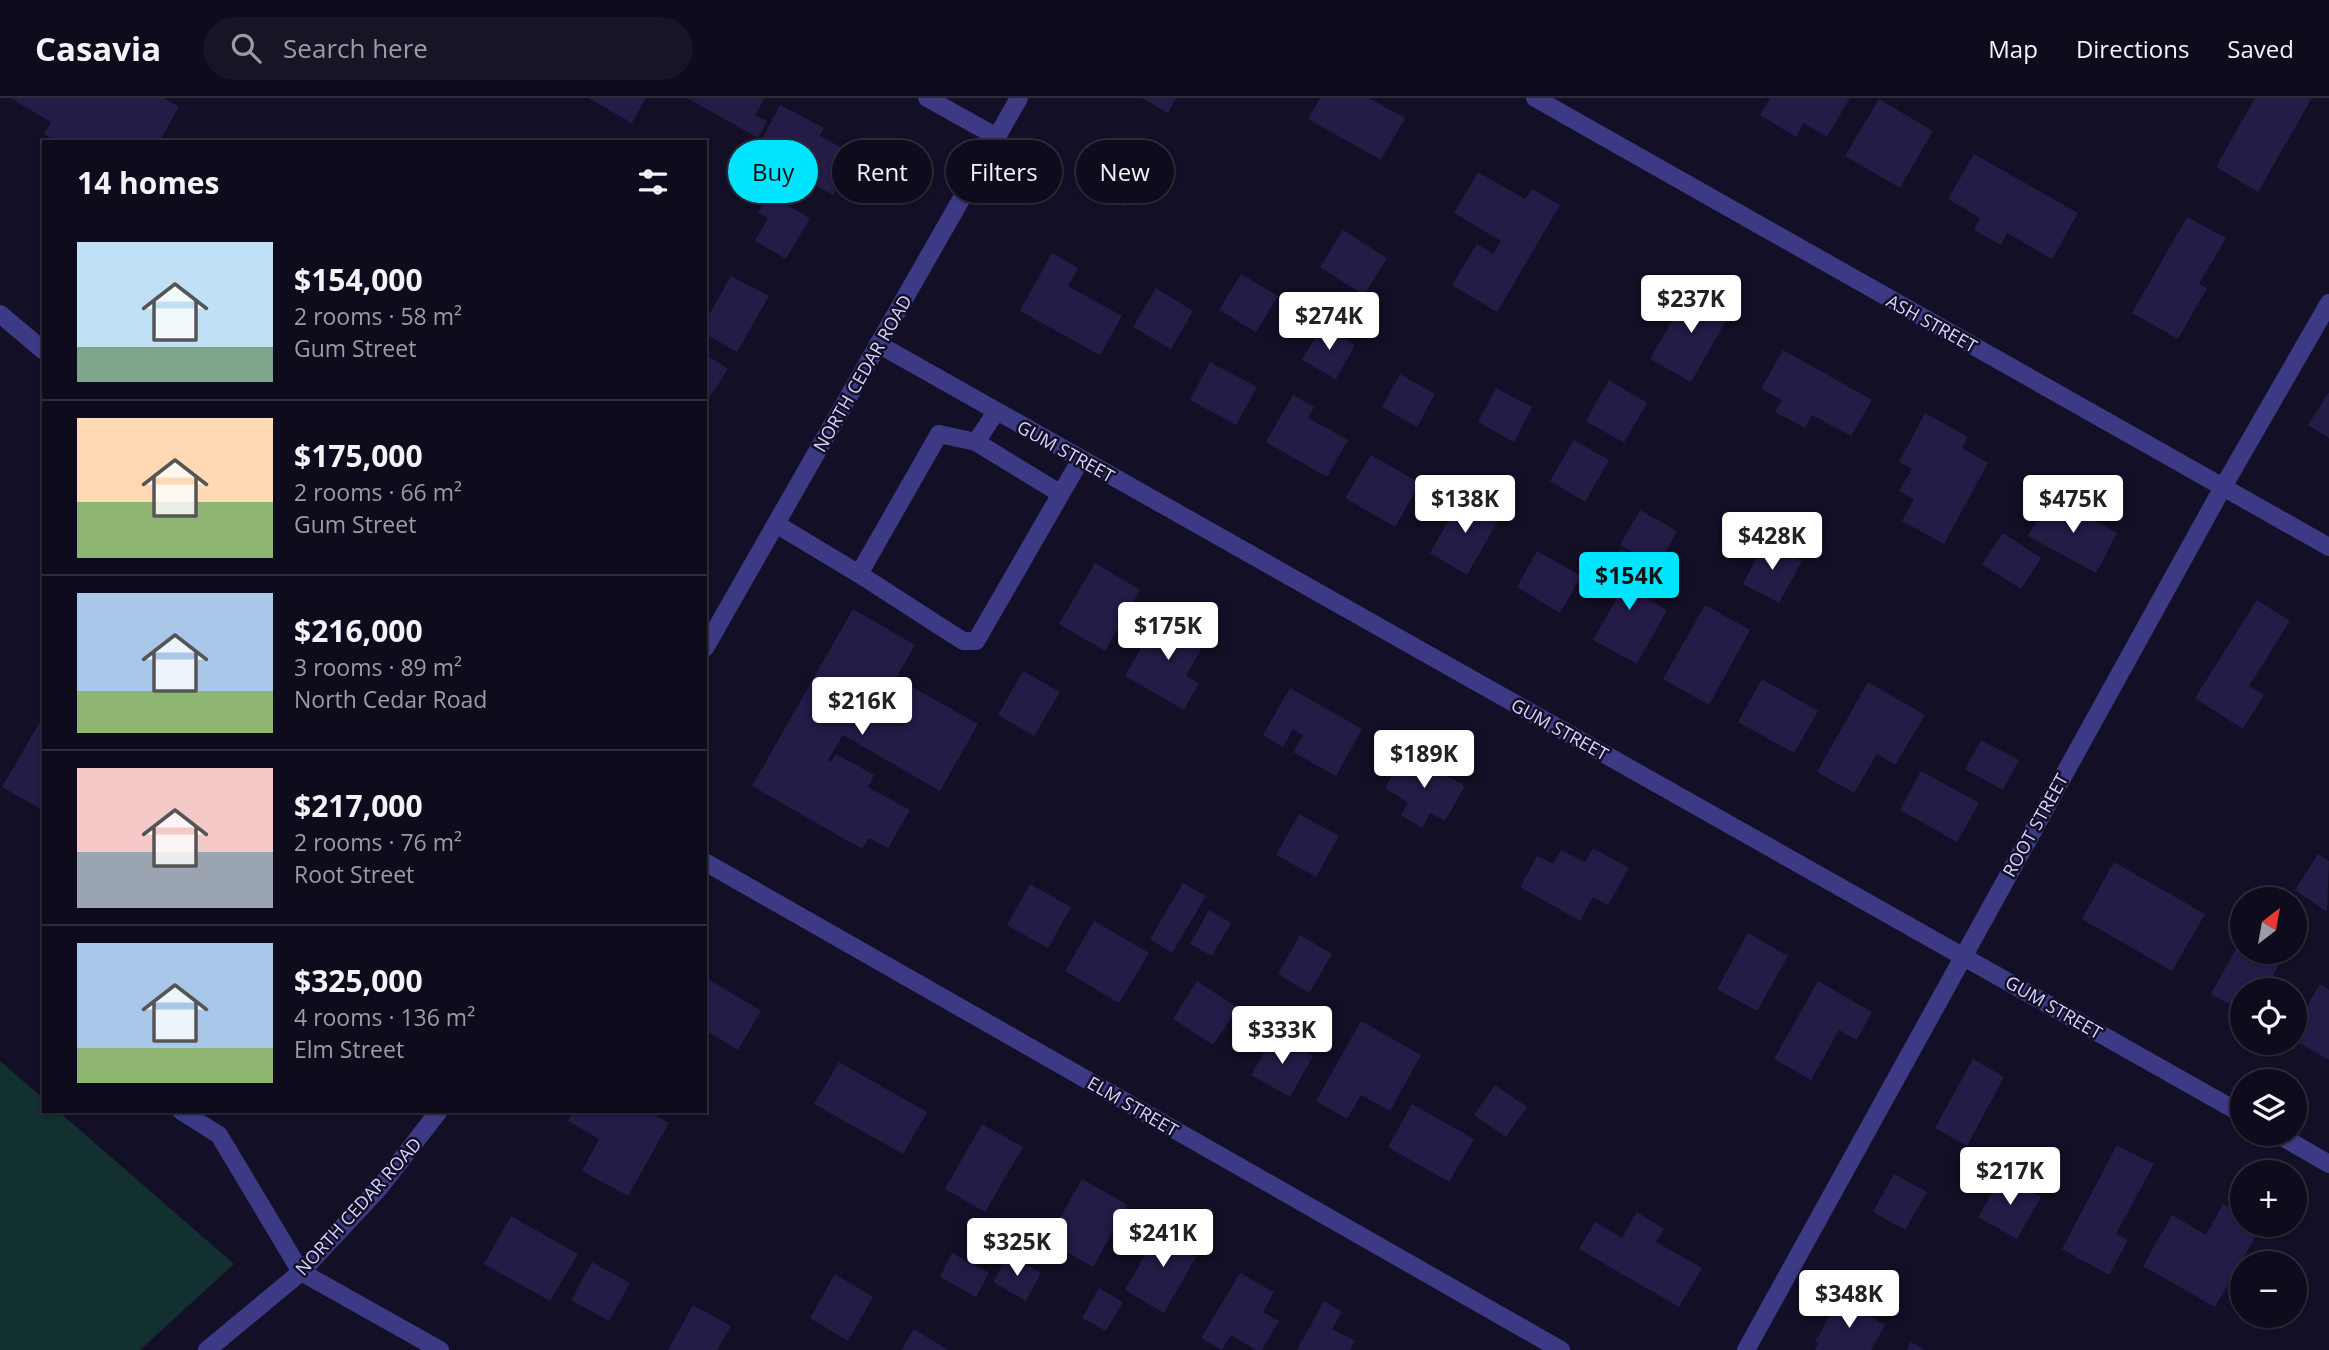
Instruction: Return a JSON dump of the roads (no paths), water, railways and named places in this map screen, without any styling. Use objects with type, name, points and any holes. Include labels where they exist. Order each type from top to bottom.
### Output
[{"type":"street","points":[[927,98],[997,137]]},
{"type":"street","name":"NORTH CEDAR ROAD","points":[[707,645],[1019,98]]},
{"type":"street","name":"ASH STREET","points":[[1535,98],[2329,547]]},
{"type":"street","name":"ROOT STREET","points":[[1746,1350],[2223,487],[2329,303]]},
{"type":"street","points":[[0,314],[42,349]]},
{"type":"street","name":"GUM STREET","points":[[878,344],[2230,1107]]},
{"type":"street","points":[[976,442],[996,412]]},
{"type":"street","points":[[859,573],[939,434],[976,442],[1061,494]]},
{"type":"street","points":[[776,524],[859,573],[963,641],[976,641],[1081,459]]},
{"type":"street","name":"ELM STREET","points":[[707,863],[1561,1350]]},
{"type":"street","points":[[184,1113],[219,1135],[301,1272],[440,1350]]},
{"type":"street","name":"NORTH CEDAR ROAD","points":[[207,1350],[301,1272],[380,1186],[437,1113]]},
{"type":"street","points":[[2298,1146],[2329,1164]]}]
